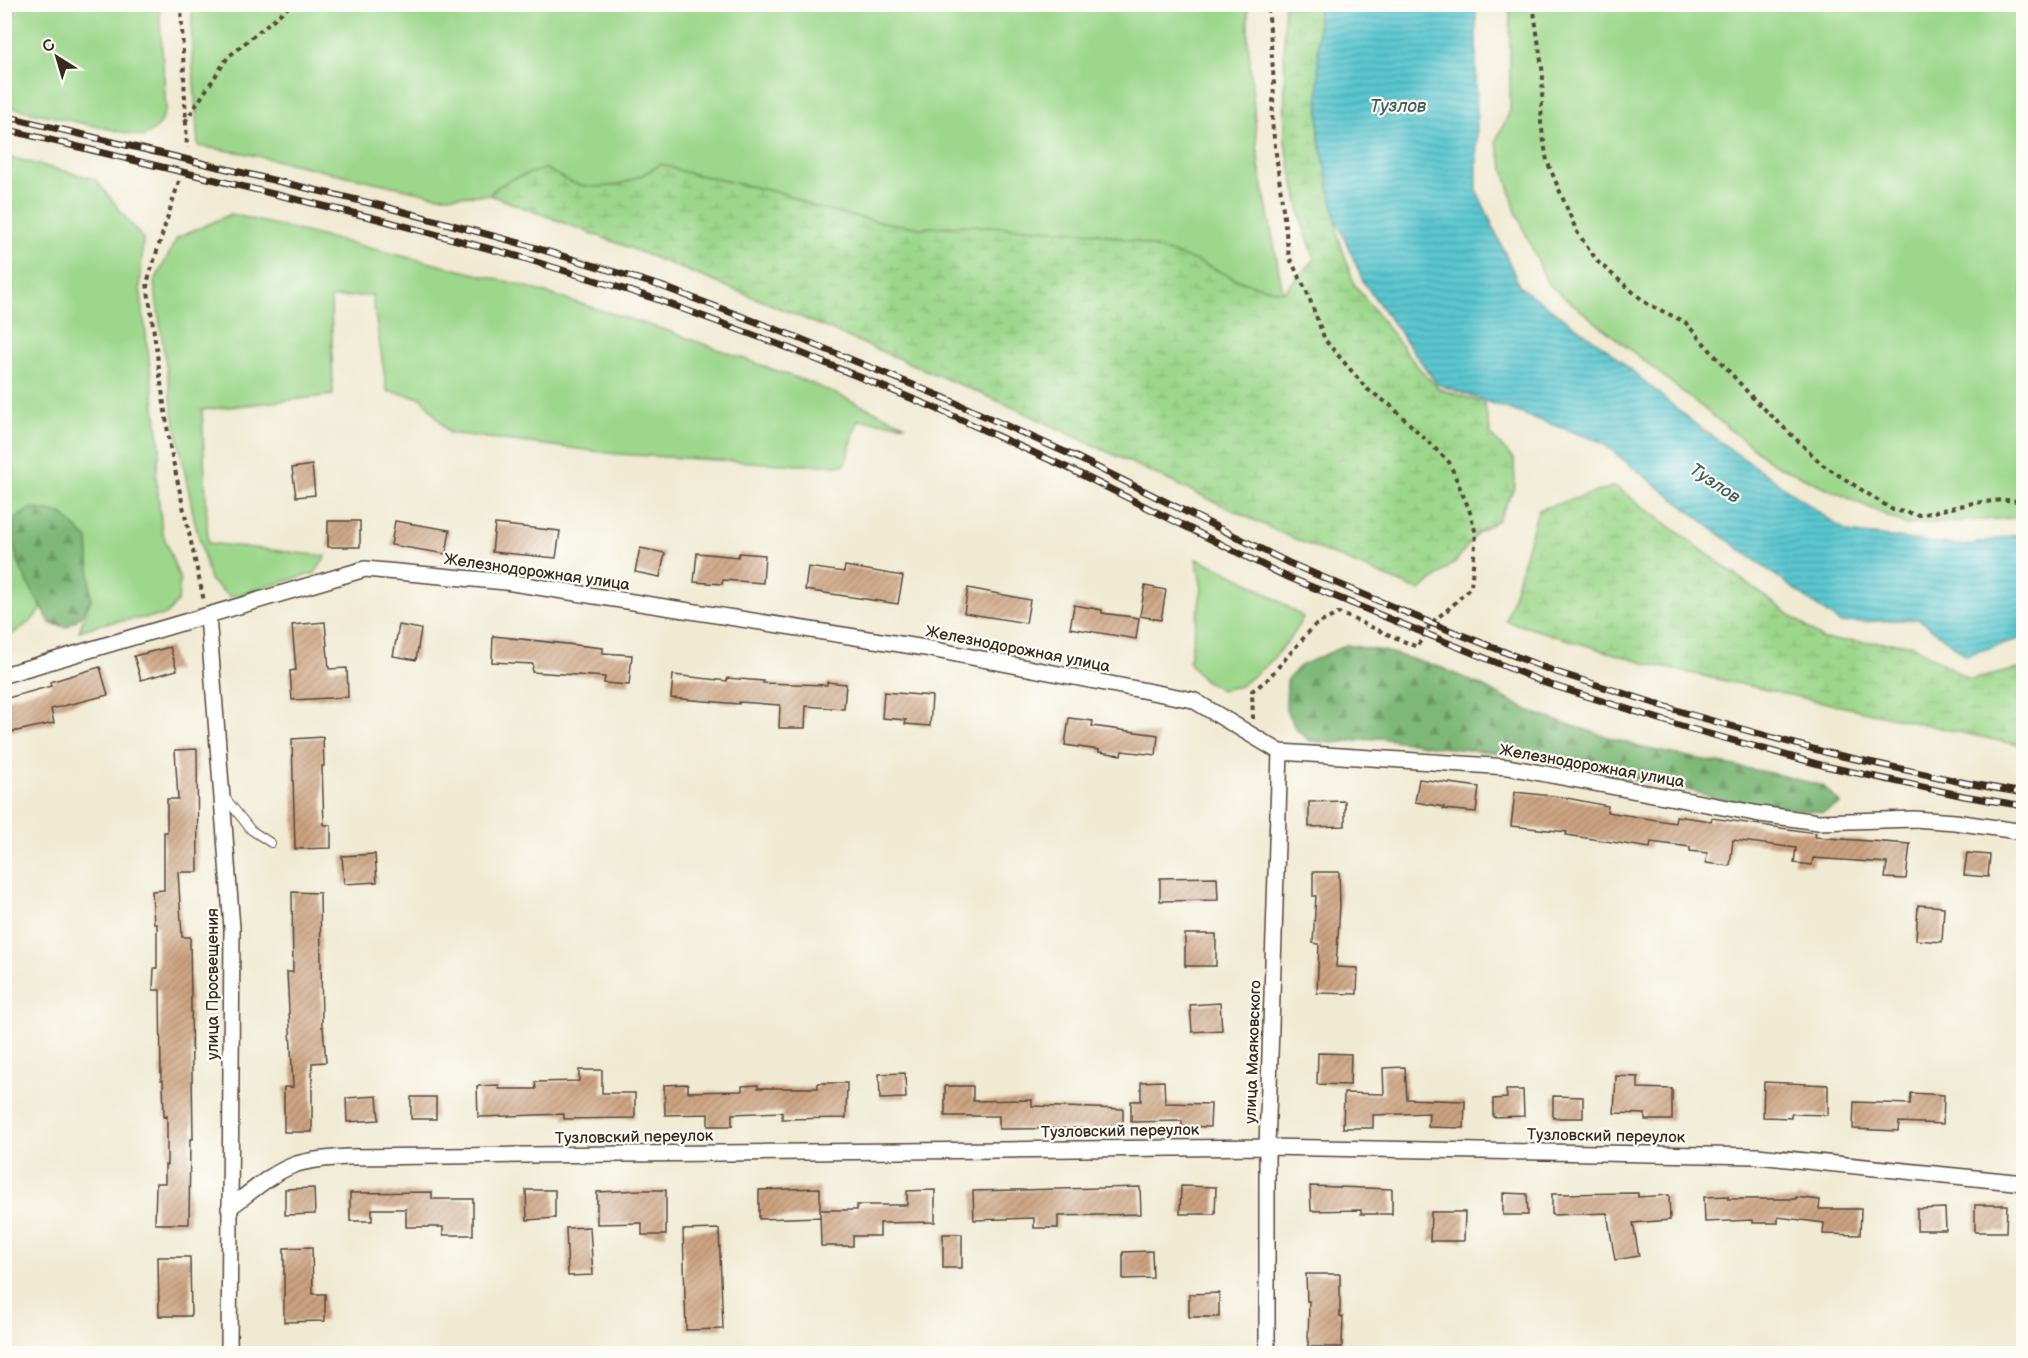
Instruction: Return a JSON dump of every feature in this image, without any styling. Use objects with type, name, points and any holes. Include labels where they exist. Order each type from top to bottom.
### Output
[{"type":"street","name":"Железнодорожная улица","points":[[4,675],[365,569],[506,582],[925,648],[1193,700],[1280,752],[1508,767],[1760,814],[1818,822],[1914,819],[1955,822],[2024,832]]},
{"type":"street","name":"улица Просвещения","points":[[208,616],[232,928],[229,1353]]},
{"type":"street","name":"улица Маяковского","points":[[1267,1353],[1267,1147],[1280,752]]},
{"type":"street","name":"Тузловский переулок","points":[[229,1208],[274,1175],[295,1164],[349,1156],[1267,1147],[1757,1156],[2024,1183]]},
{"type":"lane","points":[[222,792],[251,830],[271,843]]},
{"type":"path","points":[[181,4],[187,148]]},
{"type":"path","points":[[185,122],[228,57],[292,4]]},
{"type":"path","points":[[1250,734],[1253,720],[1252,691],[1266,681],[1314,626],[1339,613],[1417,647],[1431,623],[1471,587],[1476,534],[1470,509],[1449,462],[1390,405],[1367,389],[1325,340],[1307,292],[1289,257],[1272,122],[1274,84],[1268,4]]},
{"type":"path","points":[[1533,4],[1540,39],[1543,75],[1541,123],[1547,161],[1576,232],[1598,262],[1646,303],[1685,322],[1752,397],[1823,465],[1893,510],[1920,515],[1973,503],[2003,500],[2024,501]]},
{"type":"path","points":[[179,181],[147,284],[170,447],[208,616]]},
{"type":"green space","points":[[5,4],[159,5],[166,109],[159,126],[144,137],[5,106]]},
{"type":"green space","points":[[192,5],[1248,5],[1248,41],[1259,166],[1283,292],[1245,283],[1196,261],[1138,242],[1098,233],[969,225],[920,228],[875,221],[814,207],[785,194],[684,172],[661,164],[631,181],[610,186],[576,184],[546,169],[508,181],[490,195],[438,196],[243,153],[198,146],[192,49]]},
{"type":"green space","points":[[1284,5],[1318,5],[1319,138],[1338,236],[1354,284],[1417,366],[1439,389],[1484,403],[1491,435],[1514,460],[1515,486],[1498,520],[1476,534],[1456,561],[1420,591],[1288,536],[1003,403],[770,304],[490,195],[508,181],[546,169],[576,184],[599,187],[621,184],[661,164],[684,172],[785,194],[814,207],[875,221],[920,228],[969,225],[1098,233],[1138,242],[1196,261],[1245,283],[1283,292],[1315,259],[1303,226],[1285,142]]},
{"type":"green space","points":[[1510,5],[2023,5],[2023,517],[1907,525],[1772,463],[1548,284],[1516,212],[1496,141],[1510,111]]},
{"type":"green space","points":[[5,156],[95,179],[143,239],[140,287],[160,448],[156,476],[162,531],[180,580],[178,601],[166,615],[106,623],[79,631],[91,599],[88,539],[37,596],[42,608],[31,621],[5,639]]},
{"type":"green space","points":[[231,214],[517,284],[668,331],[813,384],[906,425],[858,420],[845,465],[799,465],[618,454],[449,433],[422,398],[387,391],[372,295],[331,298],[333,395],[202,410],[208,543],[326,556],[315,573],[230,597],[210,580],[194,518],[173,412],[154,283],[177,238]]},
{"type":"green space","points":[[1615,486],[1824,640],[1911,644],[1970,680],[2023,668],[2023,746],[1648,664],[1506,621],[1538,510]]},
{"type":"green space","points":[[31,508],[62,514],[88,539],[91,599],[80,617],[67,627],[51,624],[18,561],[14,547],[14,520]]},
{"type":"green space","points":[[1196,559],[1238,577],[1303,617],[1293,635],[1269,663],[1240,686],[1221,690],[1203,679],[1189,662],[1202,588]]},
{"type":"green space","points":[[1346,645],[1384,651],[1440,667],[1533,713],[1643,748],[1775,774],[1823,786],[1841,804],[1823,812],[1727,801],[1674,786],[1617,777],[1560,762],[1380,738],[1333,743],[1310,741],[1296,729],[1286,710],[1287,680],[1300,666]]},
{"type":"water","name":"Тузлов","points":[[1318,5],[1476,5],[1477,191],[1520,287],[1603,346],[1691,421],[1847,532],[1965,546],[2023,533],[2023,638],[1966,655],[1919,619],[1840,623],[1599,441],[1437,384],[1364,283],[1336,219],[1319,138]]},
{"type":"building","points":[[312,465],[315,495],[296,497],[292,468]]},
{"type":"building","points":[[328,521],[360,521],[360,547],[328,547]]},
{"type":"building","points":[[395,521],[450,530],[446,554],[391,545]]},
{"type":"building","points":[[495,524],[560,531],[556,558],[492,552]]},
{"type":"building","points":[[640,548],[665,553],[660,577],[635,572]]},
{"type":"building","points":[[697,553],[738,557],[739,553],[765,555],[763,583],[723,580],[722,584],[694,582]]},
{"type":"building","points":[[845,566],[903,576],[898,604],[805,590],[808,567],[844,572]]},
{"type":"building","points":[[1145,586],[1166,590],[1161,620],[1140,616]]},
{"type":"building","points":[[968,588],[1030,600],[1026,623],[964,613]]},
{"type":"building","points":[[1074,605],[1102,610],[1102,613],[1139,618],[1136,639],[1070,628]]},
{"type":"building","points":[[325,622],[329,669],[347,668],[348,697],[292,700],[290,671],[296,670],[292,625]]},
{"type":"building","points":[[399,625],[421,629],[416,660],[393,656]]},
{"type":"building","points":[[493,636],[603,648],[603,653],[632,655],[629,685],[604,683],[605,677],[532,672],[533,664],[492,662]]},
{"type":"building","points":[[170,647],[177,670],[141,680],[134,656]]},
{"type":"building","points":[[100,667],[108,695],[51,709],[54,723],[7,733],[4,723],[4,699],[51,686],[50,682]]},
{"type":"building","points":[[673,675],[727,681],[727,678],[763,681],[763,683],[846,684],[844,709],[806,706],[805,728],[779,728],[780,705],[671,698]]},
{"type":"building","points":[[884,692],[932,696],[930,726],[905,724],[906,720],[882,718]]},
{"type":"building","points":[[1069,718],[1093,721],[1092,726],[1158,735],[1156,755],[1122,751],[1121,755],[1065,745]]},
{"type":"building","points":[[323,737],[324,825],[331,825],[331,848],[295,849],[292,739]]},
{"type":"building","points":[[197,749],[198,872],[178,872],[182,937],[190,937],[193,1139],[190,1139],[189,1224],[155,1224],[156,1183],[165,1183],[165,1165],[167,1165],[167,1116],[164,1117],[163,1080],[161,1080],[160,990],[153,990],[154,968],[157,968],[157,924],[154,924],[152,891],[164,890],[164,832],[167,832],[167,799],[178,799],[175,750]]},
{"type":"building","points":[[1419,779],[1479,787],[1476,812],[1443,809],[1444,807],[1415,802]]},
{"type":"building","points":[[1515,792],[1562,797],[1608,806],[1607,812],[1675,823],[1676,816],[1711,821],[1712,818],[1816,833],[1815,837],[1910,844],[1906,879],[1885,878],[1887,863],[1813,858],[1812,865],[1794,863],[1796,848],[1733,840],[1730,866],[1706,863],[1707,853],[1690,851],[1690,847],[1651,842],[1650,848],[1566,835],[1567,832],[1511,826]]},
{"type":"building","points":[[1345,801],[1345,826],[1309,827],[1309,802]]},
{"type":"building","points":[[1967,853],[1990,855],[1988,877],[1964,875]]},
{"type":"building","points":[[375,854],[377,882],[344,884],[342,856]]},
{"type":"building","points":[[1313,872],[1339,872],[1340,906],[1336,967],[1358,968],[1357,994],[1317,993],[1319,944],[1313,943],[1316,896],[1313,896]]},
{"type":"building","points":[[1217,877],[1218,900],[1160,901],[1160,878]]},
{"type":"building","points":[[292,892],[320,893],[322,1027],[326,1062],[312,1063],[312,1132],[284,1132],[284,1087],[293,1087],[287,972],[293,972]]},
{"type":"building","points":[[1918,905],[1944,907],[1942,942],[1916,940]]},
{"type":"building","points":[[1185,934],[1216,934],[1216,966],[1185,966]]},
{"type":"building","points":[[1220,1003],[1222,1030],[1192,1032],[1190,1005]]},
{"type":"building","points":[[1318,1053],[1351,1054],[1350,1085],[1317,1084]]},
{"type":"building","points":[[1405,1067],[1407,1099],[1465,1101],[1464,1128],[1428,1127],[1429,1113],[1373,1115],[1373,1128],[1343,1128],[1344,1093],[1384,1094],[1383,1068]]},
{"type":"building","points":[[579,1070],[602,1070],[602,1093],[635,1093],[635,1118],[564,1119],[564,1114],[478,1117],[477,1086],[499,1085],[499,1089],[536,1089],[535,1082],[579,1081]]},
{"type":"building","points":[[905,1073],[906,1098],[880,1099],[879,1074]]},
{"type":"building","points":[[1616,1076],[1638,1077],[1638,1088],[1672,1089],[1672,1120],[1645,1120],[1645,1114],[1614,1113]]},
{"type":"building","points":[[1164,1081],[1165,1103],[1211,1104],[1210,1127],[1182,1126],[1182,1121],[1131,1122],[1131,1101],[1141,1101],[1141,1082]]},
{"type":"building","points":[[1764,1082],[1828,1085],[1828,1115],[1791,1114],[1791,1118],[1763,1117]]},
{"type":"building","points":[[818,1083],[847,1083],[846,1118],[782,1119],[782,1112],[732,1114],[732,1126],[708,1126],[708,1114],[665,1115],[664,1085],[688,1084],[688,1092],[742,1091],[742,1086],[758,1085],[758,1088],[818,1088]]},
{"type":"building","points":[[945,1086],[973,1086],[973,1101],[1032,1100],[1032,1106],[1123,1109],[1123,1131],[1090,1131],[1090,1128],[999,1129],[999,1116],[945,1116]]},
{"type":"building","points":[[1506,1090],[1523,1090],[1524,1116],[1493,1117],[1493,1099],[1507,1098]]},
{"type":"building","points":[[1911,1093],[1944,1095],[1943,1124],[1899,1122],[1898,1131],[1853,1129],[1854,1102],[1910,1104]]},
{"type":"building","points":[[377,1096],[379,1120],[347,1122],[346,1098]]},
{"type":"building","points":[[1553,1096],[1583,1097],[1583,1118],[1553,1118]]},
{"type":"building","points":[[411,1097],[436,1097],[436,1119],[411,1119]]},
{"type":"building","points":[[1181,1186],[1216,1187],[1215,1214],[1180,1214]]},
{"type":"building","points":[[1310,1186],[1392,1189],[1392,1214],[1361,1214],[1361,1210],[1311,1211]]},
{"type":"building","points":[[1140,1187],[1141,1214],[1058,1216],[1058,1228],[1034,1228],[1034,1218],[974,1220],[973,1191]]},
{"type":"building","points":[[314,1188],[315,1214],[285,1215],[285,1189]]},
{"type":"building","points":[[820,1188],[820,1217],[759,1219],[759,1190]]},
{"type":"building","points":[[526,1190],[555,1190],[555,1218],[527,1220]]},
{"type":"building","points":[[666,1190],[666,1235],[642,1235],[642,1223],[597,1224],[597,1192]]},
{"type":"building","points":[[935,1190],[935,1222],[880,1223],[880,1236],[853,1236],[853,1246],[821,1246],[820,1210],[857,1210],[857,1205],[907,1205],[907,1191]]},
{"type":"building","points":[[432,1192],[432,1199],[473,1199],[473,1235],[443,1235],[443,1227],[406,1227],[406,1209],[372,1209],[372,1221],[350,1221],[350,1193]]},
{"type":"building","points":[[1503,1193],[1527,1194],[1528,1215],[1503,1215]]},
{"type":"building","points":[[1638,1193],[1638,1197],[1669,1195],[1670,1220],[1633,1223],[1639,1256],[1615,1260],[1607,1213],[1552,1215],[1552,1194]]},
{"type":"building","points":[[1728,1196],[1728,1199],[1796,1199],[1796,1197],[1820,1200],[1819,1209],[1861,1209],[1860,1235],[1823,1234],[1824,1223],[1778,1217],[1778,1223],[1753,1223],[1753,1220],[1705,1222],[1704,1197]]},
{"type":"building","points":[[1975,1205],[2007,1205],[2006,1232],[1975,1232]]},
{"type":"building","points":[[1945,1208],[1946,1230],[1917,1230],[1917,1209]]},
{"type":"building","points":[[1431,1212],[1465,1212],[1464,1241],[1430,1241]]},
{"type":"building","points":[[590,1227],[593,1275],[568,1276],[566,1228]]},
{"type":"building","points":[[719,1229],[723,1329],[686,1330],[683,1230]]},
{"type":"building","points":[[943,1234],[962,1234],[962,1268],[943,1268]]},
{"type":"building","points":[[312,1247],[313,1294],[325,1294],[325,1321],[284,1322],[284,1248]]},
{"type":"building","points":[[1152,1251],[1153,1278],[1123,1279],[1123,1252]]},
{"type":"building","points":[[158,1257],[190,1257],[191,1316],[159,1316]]},
{"type":"building","points":[[1306,1274],[1340,1274],[1340,1317],[1343,1317],[1342,1347],[1308,1347],[1309,1301],[1307,1301]]},
{"type":"building","points":[[1219,1293],[1219,1317],[1189,1317],[1189,1294]]},
{"type":"railway","points":[[4,116],[382,206],[523,244],[661,286],[796,337],[940,396],[1076,457],[1289,563],[1553,671],[1692,715],[1828,753],[2024,793]]},
{"type":"railway","points":[[4,129],[378,219],[520,257],[656,299],[791,349],[935,408],[1070,469],[1283,575],[1548,684],[1688,728],[1825,766],[1964,796],[2024,806]]}]
